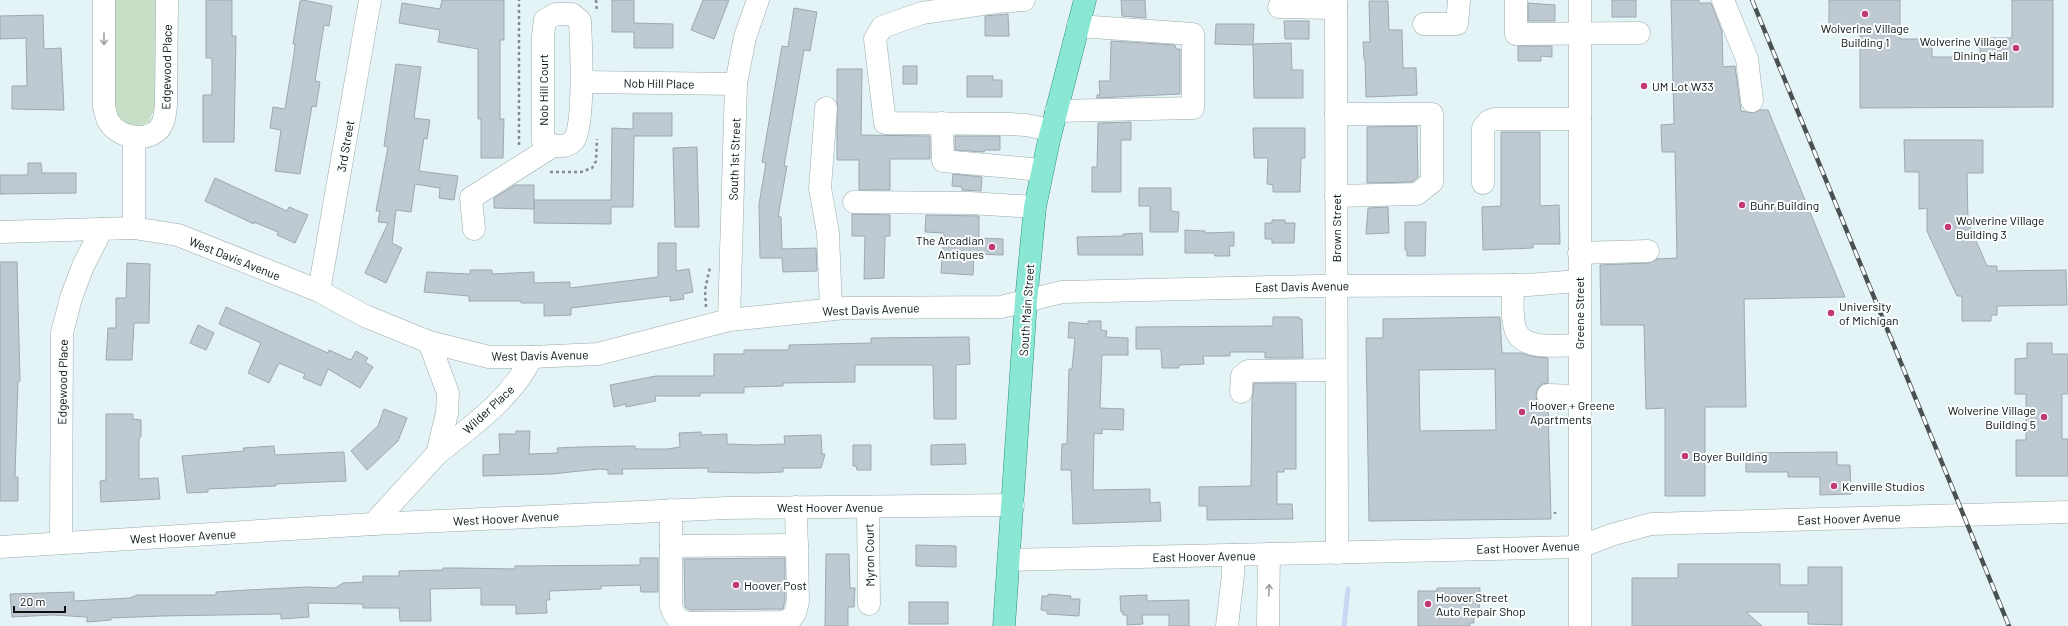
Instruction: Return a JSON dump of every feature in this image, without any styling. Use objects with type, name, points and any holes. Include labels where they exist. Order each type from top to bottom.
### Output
[{"type":"main road","name":"South Main Street","points":[[1004,626],[1026,301],[1035,207],[1042,170],[1078,26],[1082,1]]},
{"type":"street","points":[[104,0],[104,107],[108,122],[119,132],[134,138],[134,228]]},
{"type":"street","name":"Edgewood Place","points":[[134,138],[153,134],[163,123],[166,106],[167,0]]},
{"type":"street","name":"3rd Street","points":[[319,291],[370,0]]},
{"type":"street","name":"South 1st Street","points":[[729,320],[736,84],[745,37],[758,0]]},
{"type":"street","points":[[1024,0],[965,3],[922,13],[882,27],[875,39],[885,123],[1026,125],[1193,108],[1193,34],[1078,26]]},
{"type":"street","points":[[1424,24],[1456,24],[1458,0]]},
{"type":"street","points":[[1516,0],[1516,34],[1639,33]]},
{"type":"street","name":"Greene Street","points":[[1580,0],[1578,281],[1580,626]]},
{"type":"street","points":[[1723,0],[1747,58],[1752,101]]},
{"type":"street","points":[[1279,7],[1336,4]]},
{"type":"street","name":"Brown Street","points":[[1336,4],[1337,553]]},
{"type":"street","name":"Nob Hill Court","points":[[556,14],[572,14],[580,20],[582,82],[579,120],[576,139],[568,146],[553,146],[543,141],[543,36],[545,20],[556,14]]},
{"type":"street","name":"Nob Hill Place","points":[[582,82],[736,84]]},
{"type":"street","points":[[826,108],[820,188],[828,233],[831,309]]},
{"type":"street","points":[[1336,114],[1432,114],[1432,182],[1417,194],[1336,196]]},
{"type":"street","points":[[1483,183],[1483,128],[1489,121],[1494,119],[1580,119]]},
{"type":"street","points":[[942,123],[943,161],[1042,170]]},
{"type":"street","points":[[474,229],[471,198],[553,146]]},
{"type":"street","points":[[854,202],[970,203],[1035,207]]},
{"type":"street","name":"West Davis Avenue","points":[[0,232],[134,228],[178,235],[319,291],[366,316],[428,342],[471,354],[489,357],[598,354],[729,320],[831,309],[1001,307],[1026,301]]},
{"type":"street","name":"Edgewood Place","points":[[61,543],[62,333],[71,298],[84,266],[102,229]]},
{"type":"street","points":[[1579,253],[1648,251]]},
{"type":"street","name":"East Davis Avenue","points":[[1026,301],[1062,292],[1336,285],[1513,285],[1578,281]]},
{"type":"street","points":[[1513,285],[1514,328],[1518,336],[1528,343],[1538,345],[1579,345]]},
{"type":"street","name":"Wilder Place","points":[[428,342],[448,393],[447,413],[437,454]]},
{"type":"street","name":"Wilder Place","points":[[373,524],[437,454],[481,420],[506,394],[524,375],[532,357]]},
{"type":"street","points":[[1241,392],[1242,376],[1248,371],[1336,370]]},
{"type":"street","points":[[1548,395],[1579,396]]},
{"type":"street","name":"West Hoover Avenue","points":[[0,547],[373,524],[671,510],[1013,505]]},
{"type":"street","points":[[671,510],[671,606],[673,614],[678,620],[688,622],[781,622],[790,620],[796,613],[798,601],[796,507]]},
{"type":"street","name":"Myron Court","points":[[868,507],[869,604]]},
{"type":"street","name":"East Hoover Avenue","points":[[1009,560],[1580,547],[1611,535],[1651,524],[2068,512]]},
{"type":"street","points":[[671,546],[797,545]]},
{"type":"street","points":[[1268,626],[1269,554]]},
{"type":"street","points":[[1227,626],[1233,575],[1232,555]]},
{"type":"path","points":[[518,150],[519,0]]},
{"type":"path","points":[[596,0],[597,13]]},
{"type":"path","points":[[545,172],[582,172],[592,168],[596,161],[597,137]]},
{"type":"green space","points":[[115,0],[156,0],[155,106],[149,122],[139,126],[125,123],[121,120],[115,110]]},
{"type":"building","points":[[206,0],[232,0],[232,36],[236,36],[234,142],[203,142],[203,95],[212,95],[212,58],[206,58]]},
{"type":"building","points":[[303,0],[332,6],[329,26],[324,25],[315,81],[320,82],[316,107],[312,106],[300,174],[275,171],[281,130],[270,128],[273,107],[285,109],[294,54],[295,44],[293,44],[300,1]]},
{"type":"building","points":[[442,0],[504,0],[504,40],[500,40],[500,119],[504,119],[503,158],[481,158],[481,119],[478,119],[478,49],[438,42],[440,30],[399,23],[402,3],[440,9]]},
{"type":"building","points":[[612,0],[634,0],[634,23],[673,24],[673,48],[634,48],[634,32],[612,32]]},
{"type":"building","points":[[703,0],[729,0],[714,39],[691,30]]},
{"type":"building","points":[[1121,0],[1145,0],[1146,18],[1122,16]]},
{"type":"building","points":[[1612,0],[1636,0],[1636,17],[1612,17]]},
{"type":"building","name":"Buhr Building","points":[[1671,0],[1699,0],[1699,3],[1711,3],[1722,31],[1723,67],[1735,66],[1741,111],[1753,113],[1760,110],[1768,110],[1845,297],[1744,299],[1746,407],[1705,407],[1705,496],[1665,496],[1665,408],[1646,409],[1644,325],[1601,325],[1600,265],[1648,263],[1657,259],[1677,258],[1675,152],[1662,152],[1661,125],[1674,124]]},
{"type":"building","name":"Wolverine Village Dining Hall","points":[[1829,0],[1900,0],[1900,39],[1932,39],[1932,57],[1980,57],[1980,38],[2012,38],[2012,0],[2053,0],[2053,107],[1860,108],[1860,28],[1829,28]]},
{"type":"building","points":[[1369,1],[1388,1],[1389,30],[1402,30],[1403,68],[1416,68],[1417,95],[1366,97],[1363,42],[1370,42]]},
{"type":"building","points":[[1528,3],[1555,5],[1555,21],[1528,21]]},
{"type":"building","points":[[794,8],[817,12],[810,51],[804,50],[784,166],[787,166],[778,217],[781,217],[782,249],[816,248],[817,271],[783,272],[782,258],[760,258],[759,204],[766,163],[762,162],[782,46],[788,47]]},
{"type":"building","points":[[1008,14],[1009,36],[985,36],[985,16]]},
{"type":"building","points":[[43,15],[44,49],[61,48],[64,110],[12,109],[12,86],[27,86],[26,38],[0,39],[0,16]]},
{"type":"building","points":[[1284,21],[1309,21],[1309,39],[1285,39]]},
{"type":"building","points":[[1216,24],[1254,24],[1253,44],[1291,43],[1292,70],[1303,70],[1303,98],[1254,98],[1253,45],[1215,44]]},
{"type":"building","points":[[1111,41],[1175,45],[1176,49],[1180,49],[1180,94],[1097,98],[1097,95],[1100,95],[1099,81],[1110,81]]},
{"type":"building","points":[[1518,46],[1552,46],[1552,57],[1541,56],[1541,61],[1518,61]]},
{"type":"building","points":[[396,64],[421,67],[414,118],[430,120],[427,139],[424,138],[419,171],[458,176],[454,200],[439,198],[440,188],[415,184],[411,212],[396,210],[392,243],[402,248],[386,283],[365,273],[388,223],[378,222],[380,211],[376,211],[388,147],[384,146]]},
{"type":"building","points":[[903,66],[917,66],[917,84],[903,84]]},
{"type":"building","points":[[837,69],[862,69],[861,135],[930,136],[930,159],[890,159],[890,190],[859,190],[859,160],[837,160]]},
{"type":"building","points":[[967,76],[993,76],[993,80],[1002,80],[1002,97],[967,97]]},
{"type":"building","points":[[633,113],[672,113],[672,136],[634,136],[633,207],[611,207],[611,224],[534,223],[534,200],[611,200],[612,128],[633,129]]},
{"type":"building","points":[[1131,122],[1131,140],[1121,140],[1121,192],[1092,192],[1092,167],[1097,167],[1098,123]]},
{"type":"building","points":[[1417,126],[1418,177],[1412,182],[1367,183],[1367,127]]},
{"type":"building","points":[[1253,128],[1305,128],[1305,158],[1301,158],[1300,192],[1273,192],[1273,185],[1267,184],[1268,158],[1254,158]]},
{"type":"building","points":[[1501,132],[1540,132],[1540,206],[1559,205],[1560,244],[1533,244],[1533,248],[1483,250],[1482,207],[1501,206]]},
{"type":"building","points":[[955,136],[1000,136],[1000,150],[985,150],[984,152],[955,150]]},
{"type":"building","name":"Wolverine Village Building 3","points":[[1904,140],[1983,140],[1983,173],[1967,173],[1968,222],[1987,266],[1997,266],[1997,271],[2066,270],[2067,305],[1997,306],[1997,315],[1991,315],[1991,321],[1962,321],[1962,296],[1957,296],[1927,231],[1927,208],[1919,209],[1919,172],[1905,172]]},
{"type":"building","points":[[697,147],[699,227],[675,227],[673,148]]},
{"type":"building","points":[[28,163],[41,163],[42,173],[76,173],[76,193],[0,194],[0,175],[28,175]]},
{"type":"building","points":[[953,174],[982,177],[981,191],[962,190],[962,187],[952,186]]},
{"type":"building","points":[[215,178],[287,211],[289,207],[308,215],[295,243],[277,235],[278,232],[254,222],[254,224],[205,201]]},
{"type":"building","points":[[515,185],[534,185],[534,209],[494,208],[494,198]]},
{"type":"building","points":[[1139,188],[1171,188],[1171,211],[1179,212],[1178,232],[1150,232],[1150,206],[1139,206]]},
{"type":"building","points":[[1388,207],[1389,233],[1366,234],[1368,208]]},
{"type":"building","points":[[852,214],[890,215],[890,236],[885,236],[884,278],[864,279],[865,236],[852,236]]},
{"type":"building","points":[[926,215],[979,216],[979,238],[1003,239],[1003,255],[974,254],[973,275],[941,273],[944,233],[925,232]]},
{"type":"building","points":[[1272,220],[1285,220],[1285,223],[1295,223],[1294,243],[1272,243],[1272,239],[1265,239],[1265,223],[1272,223]]},
{"type":"building","points":[[1405,222],[1426,222],[1425,256],[1407,256],[1407,250],[1405,250]]},
{"type":"building","points":[[1185,230],[1205,231],[1205,233],[1234,232],[1234,246],[1229,246],[1230,256],[1215,256],[1214,253],[1185,253]]},
{"type":"building","points":[[1142,233],[1143,255],[1078,255],[1077,237],[1123,236],[1123,234]]},
{"type":"building","points":[[658,243],[676,243],[676,271],[689,269],[693,292],[683,294],[684,299],[670,301],[670,296],[571,308],[571,315],[544,316],[544,303],[521,303],[521,301],[469,301],[469,296],[424,292],[427,272],[470,274],[470,270],[492,270],[492,274],[534,272],[534,283],[570,282],[570,288],[658,277]]},
{"type":"building","points":[[0,262],[17,262],[20,381],[18,381],[15,477],[18,477],[18,501],[0,501]]},
{"type":"building","points":[[127,263],[150,264],[149,323],[134,323],[132,360],[106,360],[108,328],[116,328],[116,298],[126,298]]},
{"type":"building","points":[[226,307],[328,353],[329,350],[351,360],[356,351],[368,358],[365,362],[373,367],[360,388],[328,369],[321,386],[303,378],[305,374],[279,363],[269,383],[248,373],[261,343],[219,324]]},
{"type":"building","points":[[1273,317],[1299,317],[1299,319],[1302,319],[1303,358],[1265,358],[1265,352],[1230,352],[1230,356],[1203,356],[1204,364],[1179,365],[1179,368],[1162,368],[1161,349],[1136,349],[1136,327],[1273,326]]},
{"type":"building","name":"Hoover + Greene Apartments","points":[[1500,317],[1502,353],[1521,353],[1548,358],[1548,383],[1542,384],[1538,388],[1536,395],[1537,401],[1541,405],[1548,408],[1551,519],[1369,521],[1366,338],[1383,338],[1383,319]],"holes":[[[1495,369],[1496,430],[1420,431],[1419,370]]]},
{"type":"building","points":[[1088,321],[1101,321],[1101,330],[1107,331],[1106,337],[1128,338],[1128,355],[1102,355],[1100,408],[1124,409],[1123,430],[1102,429],[1102,434],[1094,433],[1093,490],[1150,489],[1150,503],[1160,502],[1161,521],[1073,524],[1071,470],[1061,470],[1062,444],[1067,444],[1069,369],[1072,369],[1075,338],[1068,338],[1069,322],[1088,324]]},
{"type":"building","points":[[198,325],[214,333],[206,350],[190,343]]},
{"type":"building","points":[[969,337],[970,364],[956,365],[956,419],[934,419],[933,365],[855,365],[855,382],[783,383],[783,386],[744,387],[744,393],[700,393],[700,396],[655,396],[656,401],[626,407],[626,404],[614,407],[610,385],[656,376],[714,376],[714,354],[744,354],[744,350],[789,350],[789,345],[871,343],[871,338]]},
{"type":"building","name":"Wolverine Village Building 5","points":[[2027,343],[2052,343],[2052,354],[2068,354],[2068,394],[2062,394],[2062,439],[2068,439],[2068,476],[2016,476],[2016,440],[2026,440],[2026,394],[2015,394],[2015,359],[2027,358]]},
{"type":"building","points":[[1254,383],[1296,383],[1296,469],[1284,469],[1284,472],[1277,472],[1277,504],[1292,504],[1293,519],[1207,520],[1207,506],[1199,506],[1199,487],[1251,486],[1252,399]]},
{"type":"building","points":[[384,409],[407,418],[398,441],[367,470],[351,451],[378,426]]},
{"type":"building","points":[[106,414],[133,414],[133,419],[141,420],[141,437],[139,437],[139,479],[158,478],[160,499],[101,502],[100,481],[106,480]]},
{"type":"building","points":[[516,431],[530,431],[529,454],[558,453],[557,448],[578,447],[635,446],[635,449],[668,449],[680,447],[679,433],[701,432],[701,435],[727,434],[727,444],[756,445],[785,444],[784,436],[821,435],[822,454],[825,454],[821,468],[783,468],[783,472],[708,472],[708,468],[622,469],[623,474],[608,474],[608,470],[599,469],[552,474],[483,476],[483,455],[500,454],[499,434],[516,434]]},
{"type":"building","points":[[965,444],[966,464],[931,465],[931,445]]},
{"type":"building","points":[[853,445],[871,445],[871,470],[857,470],[856,466],[853,466]]},
{"type":"building","points":[[274,446],[275,455],[344,452],[346,481],[208,489],[208,492],[187,493],[182,456],[244,451],[243,448]]},
{"type":"building","points":[[1837,452],[1837,465],[1850,465],[1851,494],[1820,495],[1820,477],[1788,477],[1788,472],[1746,472],[1746,453]]},
{"type":"building","points":[[916,545],[956,546],[956,567],[916,566]]},
{"type":"building","points":[[826,554],[849,554],[850,588],[855,588],[854,607],[848,607],[848,626],[825,626]]},
{"type":"building","points":[[640,558],[658,558],[658,592],[641,592],[640,585],[601,586],[601,589],[549,591],[550,600],[546,600],[547,613],[516,614],[516,605],[481,605],[481,588],[430,589],[431,621],[400,621],[399,608],[363,608],[363,604],[308,603],[309,617],[281,619],[281,614],[161,616],[111,618],[111,620],[87,622],[87,617],[53,615],[12,617],[10,594],[74,592],[74,601],[130,598],[137,595],[216,595],[216,592],[247,590],[307,587],[335,588],[343,583],[363,582],[363,576],[399,576],[399,571],[443,570],[443,568],[515,569],[515,566],[640,565]]},
{"type":"building","name":"Hoover Post","points":[[785,558],[785,600],[783,609],[690,610],[685,607],[684,559]]},
{"type":"building","points":[[1678,564],[1780,564],[1780,585],[1808,585],[1808,567],[1842,567],[1842,625],[1808,624],[1808,612],[1746,612],[1762,626],[1632,626],[1632,578],[1678,578]]},
{"type":"building","points":[[1437,588],[1480,588],[1479,613],[1474,613],[1474,623],[1470,623],[1470,626],[1418,626],[1418,591],[1437,591]]},
{"type":"building","points":[[1048,594],[1071,596],[1070,599],[1080,599],[1079,616],[1047,614],[1047,611],[1041,610],[1042,596],[1048,596]]},
{"type":"building","points":[[1147,595],[1147,601],[1189,600],[1189,626],[1169,626],[1169,615],[1142,615],[1143,624],[1127,625],[1127,615],[1123,615],[1123,612],[1121,612],[1120,596]]},
{"type":"building","points":[[909,602],[948,602],[948,624],[909,624]]},
{"type":"waterway","points":[[1344,626],[1348,589]]},
{"type":"railway","points":[[1752,0],[2009,626]]},
{"type":"place","name":"Wolverine Village Building 1","points":[[1865,14]]},
{"type":"place","name":"Wolverine Village Dining Hall","points":[[2016,48]]},
{"type":"place","name":"UM Lot W33","points":[[1644,86]]},
{"type":"place","name":"Buhr Building","points":[[1742,205]]},
{"type":"place","name":"Wolverine Village Building 3","points":[[1948,227]]},
{"type":"place","name":"The Arcadian Antiques","points":[[992,247]]},
{"type":"place","name":"University of Michigan","points":[[1831,313]]},
{"type":"place","name":"Hoover + Greene Apartments","points":[[1522,412]]},
{"type":"place","name":"Wolverine Village Building 5","points":[[2044,417]]},
{"type":"place","name":"Boyer Building","points":[[1685,456]]},
{"type":"place","name":"Kenville Studios","points":[[1834,486]]},
{"type":"place","name":"Hoover Post","points":[[736,585]]},
{"type":"place","name":"Hoover Street Auto Repair Shop","points":[[1428,604]]}]
